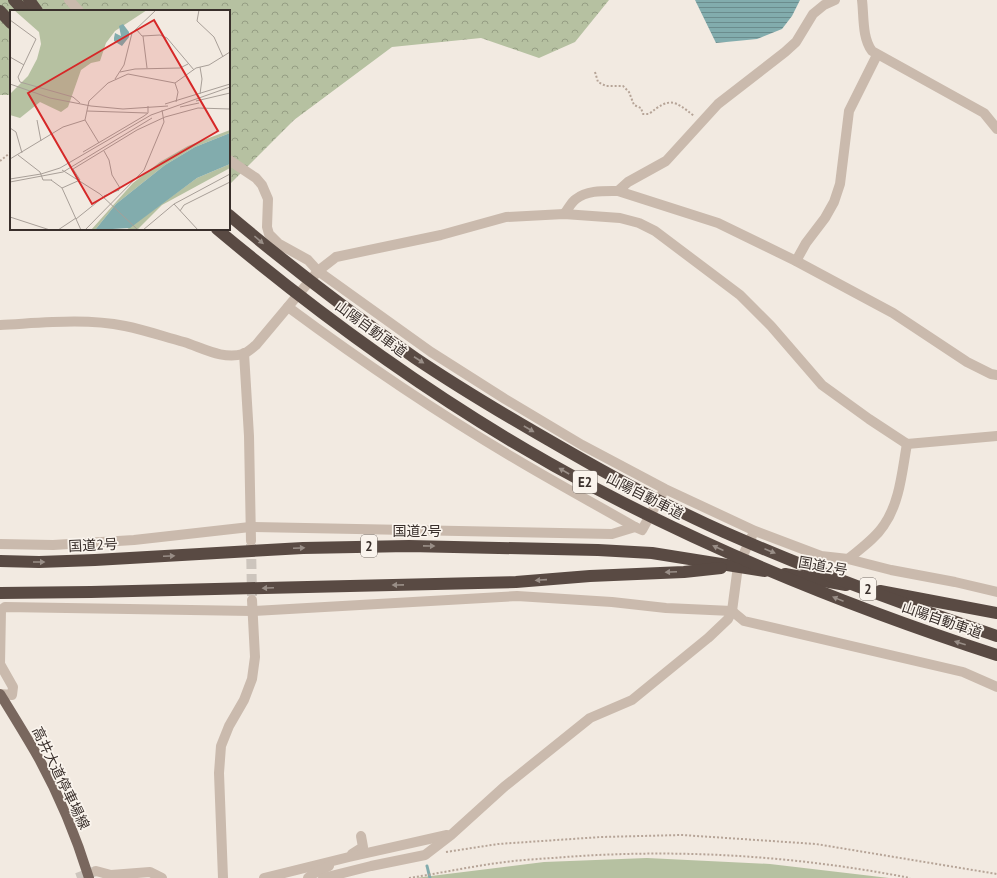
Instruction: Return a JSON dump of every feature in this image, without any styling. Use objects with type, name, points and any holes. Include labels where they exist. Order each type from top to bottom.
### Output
[{"type":"highway","points":[[14,0],[23,10]]},
{"type":"highway","points":[[29,0],[36,10]]},
{"type":"highway","name":"山陽自動車道","points":[[230,216],[328,296],[417,359],[509,418],[603,471],[722,531],[898,603],[997,636]]},
{"type":"highway","name":"山陽自動車道","points":[[218,230],[312,306],[407,374],[499,433],[593,487],[716,548],[809,587],[892,619],[997,655]]},
{"type":"highway","name":"国道2号","points":[[0,561],[39,562],[95,560],[302,548],[409,546],[652,553],[866,588],[997,613]]},
{"type":"highway","name":"国道2号","points":[[0,593],[106,592],[516,582],[684,572],[738,566]]},
{"type":"main road","name":"高井大道停車場線","points":[[0,694],[38,757],[62,806],[92,875]]},
{"type":"street","points":[[69,0],[78,10]]},
{"type":"street","points":[[618,191],[628,182],[666,161],[718,104],[785,52],[796,42],[813,14],[824,4],[835,0]]},
{"type":"street","points":[[862,0],[865,30],[869,48],[872,52],[984,113],[997,129]]},
{"type":"street","points":[[796,261],[806,243],[825,218],[834,202],[840,184],[848,110],[877,55]]},
{"type":"street","points":[[230,161],[256,178],[262,185],[268,199],[267,227],[269,234],[279,244],[308,260],[318,271],[431,352],[505,399],[582,445],[665,489],[754,531],[821,556],[848,560],[997,592]]},
{"type":"street","points":[[564,214],[575,199],[587,193],[618,191],[718,223],[796,261],[893,313],[967,362],[991,374],[997,375]]},
{"type":"street","points":[[0,325],[57,322],[125,326],[220,354],[244,354],[256,345],[318,271],[336,257],[441,235],[506,217],[564,214],[620,218],[639,223],[655,231],[740,295],[771,326],[822,385],[907,444],[997,436]]},
{"type":"street","points":[[288,307],[336,342],[424,402],[514,458],[635,527],[642,530],[665,489]]},
{"type":"street","points":[[244,354],[249,436],[251,541]]},
{"type":"street","points":[[848,560],[884,525],[893,508],[898,493],[907,444]]},
{"type":"street","points":[[0,544],[53,545],[90,543],[134,540],[250,527],[612,534],[635,527]]},
{"type":"street","points":[[323,878],[425,855],[451,835],[504,787],[590,718],[632,700],[708,638],[728,619],[732,611],[738,566],[754,531]]},
{"type":"street","points":[[0,694],[12,695],[13,686],[0,664],[1,610],[5,607],[252,611],[517,596],[612,602],[666,608],[732,611],[744,621],[963,672],[997,687]]},
{"type":"street","points":[[223,878],[219,773],[221,746],[229,726],[244,700],[252,679],[255,657],[252,600]]},
{"type":"street","points":[[264,878],[348,857],[451,835]]},
{"type":"street","points":[[308,878],[313,874],[348,857],[363,846],[361,836]]},
{"type":"street","points":[[92,875],[150,872],[162,878]]},
{"type":"path","points":[[595,72],[598,82],[606,86],[623,86],[626,88],[634,105],[641,108],[643,114],[649,114],[665,103],[675,103],[680,104],[701,122]]},
{"type":"path","points":[[0,161],[10,153]]},
{"type":"path","points":[[425,855],[498,844],[601,837],[682,835],[816,844],[997,874]]},
{"type":"path","points":[[409,878],[505,862],[602,854],[701,854],[756,858],[868,870],[910,878]]},
{"type":"green space","points":[[0,0],[609,0],[575,42],[539,58],[481,38],[392,47],[294,120],[230,184],[230,10],[10,10],[10,95],[0,95]]},
{"type":"green space","points":[[647,858],[770,864],[889,878],[415,878],[544,862]]},
{"type":"water","points":[[695,0],[800,0],[792,16],[782,29],[757,39],[716,43]]},
{"type":"waterway","points":[[427,866],[430,878]]},
{"type":"tunnel","points":[[251,544],[252,596]]},
{"type":"tunnel","points":[[77,878],[96,871]]}]
